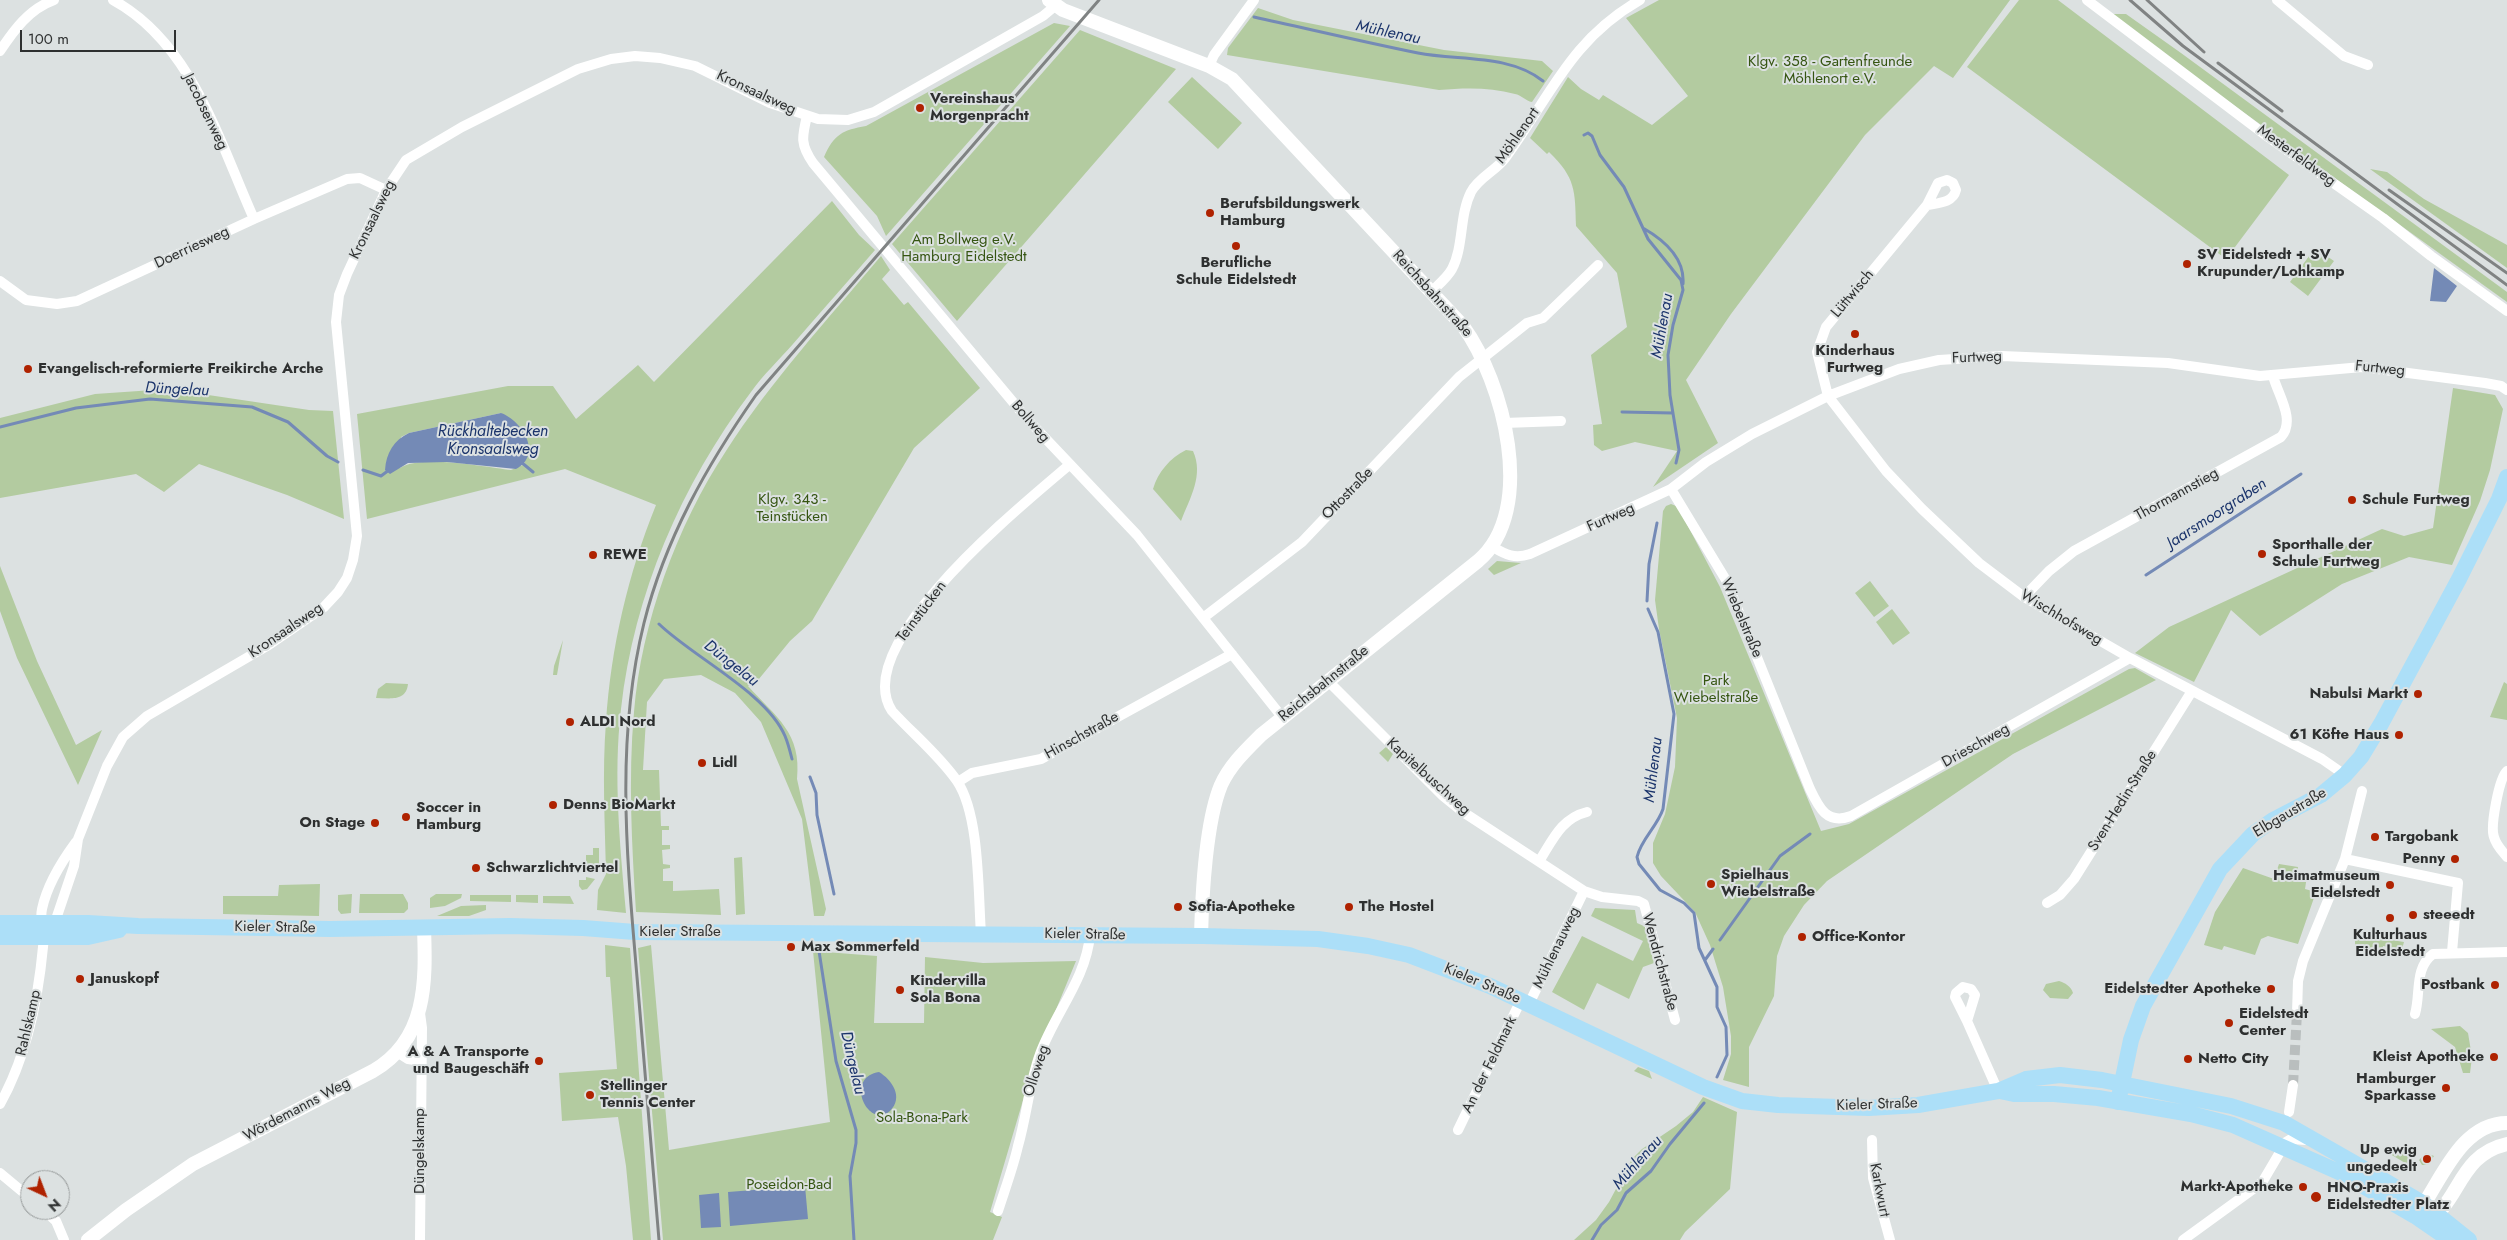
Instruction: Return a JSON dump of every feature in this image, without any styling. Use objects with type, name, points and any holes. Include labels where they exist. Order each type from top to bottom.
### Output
[{"type":"main road","name":"Elbgaustraße","points":[[2118,1102],[2131,1040],[2143,1006],[2220,869],[2243,843],[2258,830],[2321,795],[2345,775],[2366,751],[2471,555],[2499,499],[2507,477]]},
{"type":"main road","name":"Kieler Straße","points":[[0,923],[46,928]]},
{"type":"main road","name":"Kieler Straße","points":[[0,938],[46,928],[88,923],[138,926],[424,928],[510,926],[583,928],[635,932],[1090,935],[1318,939],[1368,946],[1426,961],[1525,1002],[1703,1087],[1742,1100],[1778,1105],[1869,1108],[1918,1104],[1998,1091],[2026,1079],[2046,1076],[2074,1076],[2121,1084],[2262,1115],[2284,1123],[2424,1204]]},
{"type":"main road","name":"Kieler Straße","points":[[1998,1091],[2014,1094],[2054,1094],[2118,1102],[2233,1125],[2341,1173],[2431,1218]]},
{"type":"main road","points":[[2424,1204],[2431,1218],[2450,1240]]},
{"type":"main road","points":[[2431,1218],[2469,1240]]},
{"type":"street","points":[[0,51],[25,18],[43,4],[54,0]]},
{"type":"street","name":"Jacobsenweg","points":[[113,0],[134,11],[156,31],[178,58],[198,92],[254,219]]},
{"type":"street","points":[[1209,66],[1214,55],[1254,0]]},
{"type":"street","name":"Möhlenort","points":[[1431,292],[1452,269],[1467,202],[1475,185],[1505,158],[1564,69],[1587,40],[1615,15],[1640,0]]},
{"type":"street","name":"Mesterfeldweg","points":[[2087,0],[2268,137],[2383,218],[2430,256],[2507,311]]},
{"type":"street","points":[[2277,0],[2344,56],[2368,65]]},
{"type":"street","name":"Reichsbahnstraße","points":[[1052,3],[1078,16],[1209,66],[1232,79],[1463,326],[1483,358],[1504,424],[1510,465],[1510,499],[1503,528],[1492,547],[1478,561],[1282,717],[1237,759],[1221,785],[1212,820],[1201,937]]},
{"type":"street","name":"Kronsaalsweg","points":[[46,928],[44,902],[63,860],[78,838],[115,749],[131,728],[147,716],[304,622],[332,599],[347,578],[353,560],[357,536],[336,322],[339,295],[386,190],[396,172],[414,155],[578,69],[611,59],[635,56],[660,58],[695,66],[770,103],[807,116],[837,121],[868,115],[1043,16],[1052,3]]},
{"type":"street","name":"Bollweg","points":[[807,116],[802,138],[805,151],[813,163],[1028,420],[1069,466],[1137,535],[1282,717]]},
{"type":"street","name":"Doerriesweg","points":[[0,281],[26,300],[57,304],[77,301],[254,219],[347,179],[360,178],[386,190]]},
{"type":"street","name":"Lüttwisch","points":[[1828,396],[1818,352],[1826,327],[1927,205]]},
{"type":"street","name":"Ottostraße","points":[[1203,618],[1302,542],[1459,378],[1527,323],[1543,318],[1598,265]]},
{"type":"street","name":"Furtweg","points":[[1492,547],[1510,556],[1519,557],[1530,554],[1671,489],[1706,462],[1752,434],[1828,396],[1899,369],[1939,360],[1969,356],[2168,363],[2241,374],[2273,376],[2331,368],[2362,367],[2464,380],[2501,386],[2507,390]]},
{"type":"street","name":"Thormannstieg","points":[[2024,597],[2049,571],[2074,551],[2281,437],[2287,429],[2288,420],[2273,376]]},
{"type":"street","name":"Wischhofsweg","points":[[1828,396],[1886,471],[1922,510],[1979,562],[2024,597],[2130,658],[2322,759],[2345,775]]},
{"type":"street","points":[[1504,424],[1561,421]]},
{"type":"street","name":"Teinstücken","points":[[958,782],[886,702],[884,689],[896,646],[923,605],[958,565],[988,536],[1069,466]]},
{"type":"street","name":"Wiebelstraße","points":[[1671,489],[1726,580],[1810,789],[1820,809]]},
{"type":"street","name":"Hinschstraße","points":[[958,782],[972,773],[1041,759],[1232,654]]},
{"type":"street","name":"Drieschweg","points":[[1820,809],[1833,818],[1851,816],[2130,658]]},
{"type":"street","name":"Kapitelbuschweg","points":[[1327,680],[1452,804],[1540,860],[1584,891],[1602,897],[1638,901],[1644,904]]},
{"type":"street","name":"Sven-Hedin-Straße","points":[[2047,903],[2060,895],[2074,879],[2192,691]]},
{"type":"street","points":[[2507,771],[2502,778],[2492,826],[2495,841],[2507,857]]},
{"type":"street","points":[[958,782],[970,810],[981,934]]},
{"type":"street","points":[[2297,1013],[2298,981],[2303,961],[2345,859],[2362,791]]},
{"type":"street","points":[[1540,860],[1564,823],[1574,815],[1587,812]]},
{"type":"street","name":"Kronsaalsweg","points":[[46,928],[74,866],[78,838]]},
{"type":"street","points":[[2345,859],[2458,883],[2452,952]]},
{"type":"street","name":"Mühlenauweg","points":[[1525,1002],[1584,891]]},
{"type":"street","name":"Wendrichstraße","points":[[1644,904],[1675,1020]]},
{"type":"street","name":"Rahlskamp","points":[[0,1104],[14,1078],[24,1052],[33,1012],[46,928]]},
{"type":"street","name":"Wördemanns Weg","points":[[88,1240],[126,1210],[193,1164],[373,1070],[397,1052],[411,1033],[420,1012],[424,991],[424,928]]},
{"type":"street","name":"Olloweg","points":[[998,1211],[1019,1145],[1030,1083],[1041,1051],[1070,996],[1084,962],[1090,935]]},
{"type":"street","points":[[2415,1014],[2422,966],[2433,954],[2507,952]]},
{"type":"street","name":"An der Feldmark","points":[[1458,1130],[1525,1002]]},
{"type":"street","name":"Düngelskamp","points":[[420,1012],[422,1028],[420,1240]]},
{"type":"street","points":[[1967,1021],[1998,1091]]},
{"type":"street","points":[[397,1052],[408,1059],[421,1061]]},
{"type":"street","points":[[2289,1112],[2293,1085]]},
{"type":"street","points":[[2424,1204],[2466,1141],[2484,1129],[2507,1123]]},
{"type":"street","points":[[2459,1181],[2465,1166],[2478,1147],[2492,1138],[2507,1134]]},
{"type":"street","points":[[2183,1240],[2256,1188],[2263,1181],[2282,1147],[2291,1139],[2317,1142]]},
{"type":"street","name":"Karkwurt","points":[[1872,1140],[1874,1178],[1890,1240]]},
{"type":"street","points":[[2431,1218],[2481,1154],[2507,1144]]},
{"type":"street","points":[[0,1173],[20,1190]]},
{"type":"street","points":[[55,1220],[64,1240]]},
{"type":"green space","name":"Klgv. 358 - Gartenfreunde Möhlenort e.V.","points":[[1659,0],[2010,0],[1953,78],[1934,66],[1865,135],[1731,314],[1686,380],[1718,443],[1653,487],[1677,451],[1635,442],[1602,451],[1594,445],[1593,425],[1602,424],[1591,355],[1627,327],[1617,273],[1576,226],[1574,194],[1569,178],[1564,170],[1549,152],[1547,154],[1530,138],[1568,77],[1581,89],[1599,100],[1603,95],[1652,125],[1688,96],[1626,18]]},
{"type":"green space","points":[[2019,0],[2058,0],[2289,175],[2226,259],[1967,67]]},
{"type":"green space","points":[[1258,8],[1293,20],[1444,50],[1542,61],[1553,71],[1532,102],[1517,95],[1496,90],[1439,90],[1227,55],[1228,48]]},
{"type":"green space","points":[[2107,14],[2126,14],[2181,53],[2507,292],[2507,302]]},
{"type":"green space","points":[[1054,23],[1070,26],[886,236],[877,216],[824,157],[832,143],[840,134],[851,129],[866,126]]},
{"type":"green space","name":"Am Bollweg e.V. Hamburg Eidelstedt","points":[[1080,30],[1176,69],[957,321],[892,244]]},
{"type":"green space","points":[[1192,77],[1242,123],[1218,149],[1168,102]]},
{"type":"green space","points":[[2370,169],[2387,172],[2424,199],[2507,245],[2507,268]]},
{"type":"green space","points":[[832,201],[859,235],[875,250],[761,380],[726,428],[703,465],[683,503],[649,583],[627,666],[619,734],[617,786],[626,913],[597,910],[598,890],[606,874],[604,779],[608,694],[622,611],[637,557],[656,505],[565,469],[367,519],[357,414],[508,386],[553,386],[576,419],[638,365],[654,382]],"holes":[[[501,413],[525,464],[511,470],[470,464],[437,462],[409,464],[400,468],[401,437],[409,433]]]},
{"type":"green space","points":[[2315,248],[2334,261],[2308,296],[2290,282]]},
{"type":"green space","name":"Klgv. 343 - Teinstücken","points":[[881,256],[890,270],[882,279],[904,305],[908,302],[980,388],[914,448],[812,621],[790,641],[754,685],[748,686],[785,727],[795,749],[797,779],[826,909],[824,916],[814,916],[802,819],[761,722],[735,693],[701,675],[664,679],[647,702],[643,770],[659,770],[661,826],[669,826],[669,830],[662,830],[662,845],[670,845],[670,849],[662,850],[663,864],[670,865],[670,868],[663,869],[663,881],[673,881],[673,891],[719,889],[721,915],[636,912],[631,787],[634,712],[644,644],[664,576],[677,543],[708,480],[743,425],[800,351]]},
{"type":"green space","points":[[2453,388],[2495,395],[2503,409],[2490,470],[2480,501],[2452,565],[2409,557],[2342,584],[2260,636],[2231,610],[2194,682],[2135,653],[2169,627],[2382,529],[2404,536],[2433,528]]},
{"type":"green space","points":[[168,389],[309,410],[333,411],[344,519],[287,495],[199,464],[164,492],[136,474],[0,498],[0,418],[95,394]]},
{"type":"green space","points":[[1186,450],[1193,451],[1197,469],[1192,495],[1181,521],[1153,489],[1165,466]]},
{"type":"green space","name":"Park Wiebelstraße","points":[[1671,504],[1680,511],[1720,587],[1821,831],[1849,824],[2129,669],[2135,668],[2156,680],[2013,754],[1827,881],[1804,905],[1784,936],[1777,956],[1774,996],[1749,1047],[1749,1087],[1723,1080],[1731,1054],[1731,1036],[1723,987],[1710,945],[1695,912],[1661,876],[1653,863],[1653,843],[1665,814],[1675,767],[1677,718],[1655,600],[1663,511],[1666,506]]},
{"type":"green space","points":[[1497,561],[1521,563],[1494,575],[1488,569]]},
{"type":"green space","points":[[0,566],[37,661],[76,745],[102,730],[78,785],[17,658],[0,611]]},
{"type":"green space","points":[[1870,581],[1889,606],[1874,617],[1855,593]]},
{"type":"green space","points":[[1892,609],[1910,633],[1893,645],[1876,622]]},
{"type":"green space","points":[[563,640],[557,675],[553,675],[554,666]]},
{"type":"green space","points":[[2504,682],[2507,684],[2507,720],[2490,717]]},
{"type":"green space","points":[[386,683],[408,684],[407,690],[397,698],[376,698],[378,689]]},
{"type":"green space","points":[[1386,747],[1393,754],[1388,762],[1379,753]]},
{"type":"green space","points":[[593,848],[599,848],[599,866],[590,870],[586,868],[586,855],[593,855]]},
{"type":"green space","points":[[742,857],[745,914],[736,915],[734,858]]},
{"type":"green space","points":[[2279,864],[2298,867],[2297,875],[2307,876],[2305,889],[2316,892],[2298,944],[2268,936],[2261,939],[2255,955],[2224,946],[2222,950],[2204,945],[2215,912],[2243,868],[2274,879]]},
{"type":"green space","points":[[586,877],[595,879],[587,889],[582,890],[579,886],[579,880],[586,880]]},
{"type":"green space","points":[[320,884],[319,916],[223,914],[223,896],[278,896],[279,885]]},
{"type":"green space","points":[[352,894],[351,913],[341,914],[338,910],[338,895]]},
{"type":"green space","points":[[360,894],[403,894],[408,903],[408,909],[404,913],[359,913]]},
{"type":"green space","points":[[436,894],[462,894],[461,898],[445,906],[430,908],[430,898]]},
{"type":"green space","points":[[470,895],[511,895],[511,902],[470,901]]},
{"type":"green space","points":[[516,895],[538,895],[538,903],[516,902]]},
{"type":"green space","points":[[543,896],[570,896],[574,904],[543,903]]},
{"type":"green space","points":[[486,905],[486,910],[469,916],[437,916],[461,906]]},
{"type":"green space","points":[[1595,908],[1635,910],[1637,923],[1646,927],[1654,963],[1643,967],[1629,999],[1597,983],[1584,1010],[1552,992],[1582,936],[1633,961],[1643,941],[1591,916]]},
{"type":"green space","points":[[2355,934],[2404,942],[2402,949],[2383,946],[2382,954],[2355,954]]},
{"type":"green space","points":[[605,945],[630,948],[651,1240],[633,1240],[626,1166],[618,1117],[562,1121],[559,1073],[617,1069],[610,977],[606,977]]},
{"type":"green space","name":"Sola-Bona-Park","points":[[651,945],[669,1150],[830,1122],[813,951],[877,956],[874,1023],[924,1023],[925,957],[983,963],[1076,961],[1034,1063],[990,1212],[1002,1217],[993,1240],[663,1240],[638,948]]},
{"type":"green space","points":[[2059,981],[2071,988],[2073,993],[2068,999],[2050,998],[2043,990],[2046,984]]},
{"type":"green space","points":[[2460,1026],[2468,1033],[2472,1057],[2470,1073],[2463,1073],[2455,1047],[2431,1029]]},
{"type":"green space","points":[[1638,1067],[1649,1071],[1652,1079],[1634,1071]]},
{"type":"green space","points":[[1703,1097],[1737,1112],[1730,1189],[1685,1232],[1680,1240],[1574,1240],[1596,1220],[1609,1202],[1632,1159],[1642,1149],[1693,1112]],"holes":[[[1647,1150],[1650,1153],[1640,1166],[1636,1158]]]},
{"type":"green space","points":[[2392,1150],[2407,1155],[2415,1163],[2412,1167],[2390,1154]]},
{"type":"green space","points":[[2426,1153],[2434,1156],[2428,1165],[2422,1165],[2419,1160]]},
{"type":"water","points":[[2434,268],[2457,286],[2446,302],[2430,301]]},
{"type":"water","name":"Rückhaltebecken Kronsaalsweg","points":[[501,413],[516,423],[527,439],[528,455],[524,463],[516,469],[447,462],[408,463],[390,474],[385,470],[387,458],[395,443],[409,433]]},
{"type":"water","points":[[879,1072],[892,1084],[896,1095],[894,1106],[890,1111],[882,1115],[874,1114],[868,1109],[863,1101],[861,1092],[863,1083],[868,1076]]},
{"type":"water","points":[[1647,1150],[1651,1150],[1650,1153],[1634,1172],[1631,1171],[1636,1158]]},
{"type":"water","points":[[805,1186],[808,1219],[730,1226],[728,1192]]},
{"type":"water","points":[[719,1193],[721,1227],[701,1228],[699,1195]]},
{"type":"waterway","name":"Mühlenau","points":[[1254,17],[1418,53],[1499,62],[1530,72],[1543,81]]},
{"type":"waterway","name":"Mühlenau","points":[[1584,135],[1588,133],[1592,136],[1600,155],[1624,187],[1648,239],[1681,280],[1683,290],[1673,325],[1668,355],[1670,395],[1679,450],[1676,463]]},
{"type":"waterway","points":[[1643,228],[1672,251],[1681,266],[1683,284]]},
{"type":"waterway","name":"Düngelau","points":[[0,427],[76,408],[150,399],[252,407],[288,422],[327,456],[338,462]]},
{"type":"waterway","points":[[1622,412],[1673,413]]},
{"type":"waterway","name":"Düngelau","points":[[521,462],[533,472]]},
{"type":"waterway","name":"Düngelau","points":[[363,470],[381,476],[389,470]]},
{"type":"waterway","name":"Jaarsmoorgraben","points":[[2146,575],[2301,474]]},
{"type":"waterway","name":"Mühlenau","points":[[1647,601],[1649,564],[1657,523]]},
{"type":"waterway","name":"Mühlenau","points":[[1648,609],[1658,632],[1674,714],[1663,809],[1657,822],[1642,844],[1637,857],[1639,864],[1660,890],[1684,903],[1694,913],[1699,948],[1717,987],[1717,1007],[1726,1027],[1727,1055],[1717,1077]]},
{"type":"waterway","name":"Düngelau","points":[[659,624],[673,637],[746,690],[762,705],[776,720],[785,736],[792,759]]},
{"type":"waterway","name":"Düngelau","points":[[810,777],[816,793],[817,815],[834,894]]},
{"type":"waterway","name":"Jaarsmoorgraben","points":[[1720,940],[1780,856],[1810,834]]},
{"type":"waterway","name":"Jaarsmoorgraben","points":[[1705,960],[1713,949]]},
{"type":"waterway","name":"Düngelau","points":[[819,951],[836,1061],[856,1130],[856,1143],[850,1176],[854,1240]]},
{"type":"waterway","name":"Mühlenau","points":[[1592,1240],[1601,1225],[1617,1210],[1626,1193],[1651,1171],[1670,1144],[1704,1103]]},
{"type":"tunnel","points":[[2293,1085],[2297,1013]]},
{"type":"railway","points":[[659,1240],[627,844],[626,755],[635,667],[644,623],[663,562],[705,476],[756,395],[1099,0]]},
{"type":"railway","points":[[2130,0],[2183,46],[2507,285]]},
{"type":"railway","points":[[2147,0],[2204,52]]},
{"type":"railway","points":[[2218,63],[2282,111]]},
{"type":"railway","points":[[2389,190],[2507,273]]},
{"type":"place","name":"Vereinshaus Morgenpracht","points":[[920,108]]},
{"type":"place","name":"Berufsbildungswerk Hamburg","points":[[1210,213]]},
{"type":"place","name":"Berufliche Schule Eidelstedt","points":[[1236,246]]},
{"type":"place","name":"SV Eidelstedt + SV Krupunder/Lohkamp","points":[[2187,264]]},
{"type":"place","name":"Kinderhaus Furtweg","points":[[1855,334]]},
{"type":"place","name":"Evangelisch-reformierte Freikirche Arche","points":[[28,369]]},
{"type":"place","name":"Schule Furtweg","points":[[2352,500]]},
{"type":"place","name":"Sporthalle der Schule Furtweg","points":[[2262,554]]},
{"type":"place","name":"REWE","points":[[593,555]]},
{"type":"place","name":"Nabulsi Markt","points":[[2418,694]]},
{"type":"place","name":"ALDI Nord","points":[[570,722]]},
{"type":"place","name":"61 Köfte Haus","points":[[2399,735]]},
{"type":"place","name":"Lidl","points":[[702,763]]},
{"type":"place","name":"Denns BioMarkt","points":[[553,805]]},
{"type":"place","name":"Soccer in Hamburg","points":[[406,817]]},
{"type":"place","name":"On Stage","points":[[375,823]]},
{"type":"place","name":"Targobank","points":[[2375,837]]},
{"type":"place","name":"Penny","points":[[2455,859]]},
{"type":"place","name":"Schwarzlichtviertel","points":[[476,868]]},
{"type":"place","name":"Spielhaus Wiebelstraße","points":[[1711,884]]},
{"type":"place","name":"Heimatmuseum Eidelstedt","points":[[2390,885]]},
{"type":"place","name":"Sofia-Apotheke","points":[[1178,907]]},
{"type":"place","name":"The Hostel","points":[[1349,907]]},
{"type":"place","name":"steeedt","points":[[2413,915]]},
{"type":"place","name":"Kulturhaus Eidelstedt","points":[[2390,918]]},
{"type":"place","name":"Office-Kontor","points":[[1802,937]]},
{"type":"place","name":"Max Sommerfeld","points":[[791,947]]},
{"type":"place","name":"Januskopf","points":[[80,979]]},
{"type":"place","name":"Postbank","points":[[2495,985]]},
{"type":"place","name":"Eidelstedter Apotheke","points":[[2271,989]]},
{"type":"place","name":"Kindervilla Sola Bona","points":[[900,990]]},
{"type":"place","name":"Eidelstedt Center","points":[[2229,1023]]},
{"type":"place","name":"Kleist Apotheke","points":[[2494,1057]]},
{"type":"place","name":"Netto City","points":[[2188,1059]]},
{"type":"place","name":"A & A Transporte und Baugeschäft","points":[[539,1061]]},
{"type":"place","name":"Hamburger Sparkasse","points":[[2446,1088]]},
{"type":"place","name":"Stellinger Tennis Center","points":[[590,1095]]},
{"type":"place","name":"Up ewig ungedeelt","points":[[2427,1159]]},
{"type":"place","name":"Markt-Apotheke","points":[[2303,1187]]},
{"type":"place","name":"HNO-Praxis Eidelstedter Platz","points":[[2316,1197]]},
{"type":"park label","name":"Poseidon-Bad","points":[[789,1185]]}]
